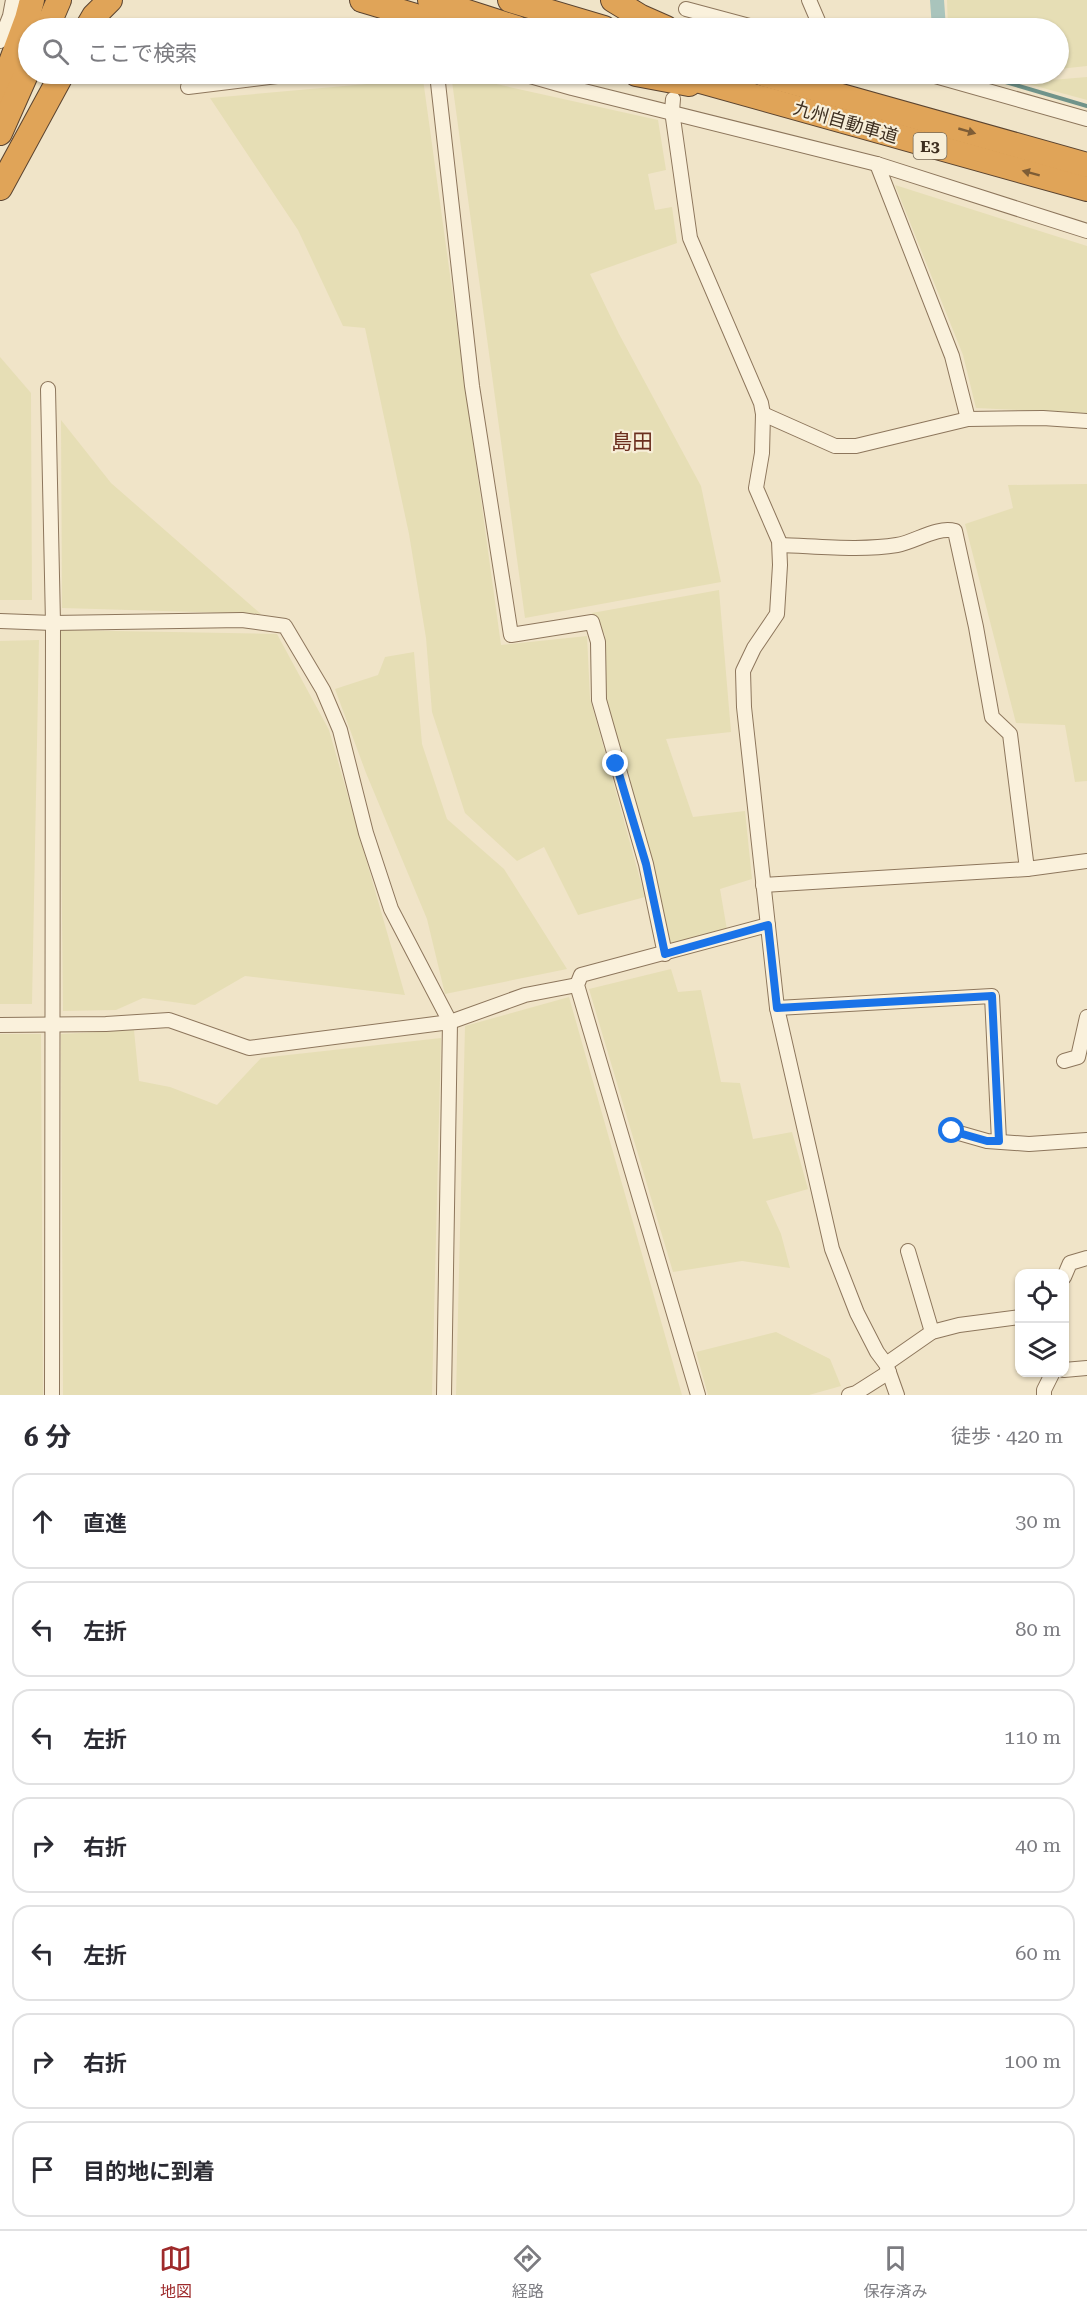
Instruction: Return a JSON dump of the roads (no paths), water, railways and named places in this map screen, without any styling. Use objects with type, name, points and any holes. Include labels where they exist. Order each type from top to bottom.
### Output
[{"type":"highway","points":[[27,18],[32,0]]},
{"type":"highway","points":[[51,18],[59,0]]},
{"type":"highway","points":[[68,18],[76,0]]},
{"type":"highway","points":[[93,18],[110,0]]},
{"type":"highway","points":[[362,0],[422,18]]},
{"type":"highway","points":[[430,0],[486,18]]},
{"type":"highway","points":[[510,0],[570,18]]},
{"type":"highway","points":[[614,0],[641,17],[680,15]]},
{"type":"highway","points":[[0,92],[18,43]]},
{"type":"highway","points":[[0,133],[22,84]]},
{"type":"highway","points":[[0,170],[39,84]]},
{"type":"highway","points":[[0,188],[57,84]]},
{"type":"highway","points":[[687,84],[774,101]]},
{"type":"highway","name":"九州自動車道","points":[[712,84],[1087,189]]},
{"type":"highway","name":"九州自動車道","points":[[799,84],[1087,165]]},
{"type":"highway","points":[[820,84],[911,115]]},
{"type":"street","points":[[0,41],[10,16],[13,0]]},
{"type":"street","points":[[809,0],[817,18]]},
{"type":"street","points":[[680,15],[698,18]]},
{"type":"street","points":[[188,87],[212,84]]},
{"type":"street","points":[[438,84],[472,386],[511,635],[592,622],[598,642],[599,700],[646,864],[665,954]]},
{"type":"street","points":[[558,84],[672,105],[877,164],[1087,231]]},
{"type":"street","points":[[963,84],[1087,119]]},
{"type":"street","points":[[672,105],[690,238],[761,403],[762,453],[756,488],[780,545],[777,614],[754,648],[743,671],[744,707],[777,1008],[832,1249],[857,1313],[888,1368],[897,1395]]},
{"type":"street","points":[[877,164],[952,356],[968,419]]},
{"type":"street","points":[[48,389],[53,623],[52,1395]]},
{"type":"street","points":[[763,414],[835,446],[856,446],[968,419],[1043,418],[1087,421]]},
{"type":"street","points":[[780,545],[885,546],[909,542],[947,529],[955,531],[976,627],[992,717],[1010,734],[1027,869]]},
{"type":"street","points":[[0,621],[53,623],[242,620],[285,626],[327,700],[340,730],[366,833],[391,909],[450,1022],[444,1395]]},
{"type":"street","points":[[763,885],[1027,869],[1087,861]]},
{"type":"street","points":[[698,1395],[577,985],[581,975],[768,925]]},
{"type":"street","points":[[0,1025],[169,1020],[249,1048],[450,1022],[525,995],[577,985]]},
{"type":"street","points":[[777,1008],[992,996],[999,1141]]},
{"type":"street","points":[[1064,1061],[1078,1057],[1087,1017]]},
{"type":"street","points":[[952,1131],[987,1141],[1029,1144],[1087,1140]]},
{"type":"street","points":[[908,1251],[932,1332]]},
{"type":"street","points":[[1068,1269],[1070,1263],[1087,1258]]},
{"type":"street","points":[[849,1395],[888,1368],[932,1332],[959,1324],[1015,1318]]},
{"type":"street","points":[[1069,1370],[1087,1368]]},
{"type":"street","points":[[1044,1395],[1050,1377]]},
{"type":"waterway","points":[[937,0],[938,18]]},
{"type":"waterway","points":[[1012,84],[1087,106]]},
{"type":"district","name":"島田","points":[[632,442]]}]
